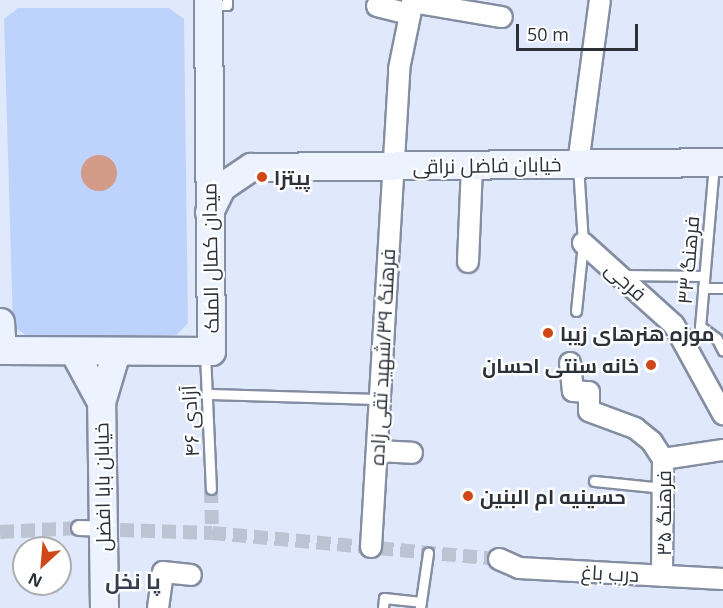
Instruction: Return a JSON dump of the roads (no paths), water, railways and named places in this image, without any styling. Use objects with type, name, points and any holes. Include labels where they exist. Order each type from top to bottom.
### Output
[{"type":"main road","name":"میدان کمال الملک","points":[[0,322],[1,351],[211,351],[209,134],[215,2]]},
{"type":"main road","points":[[209,134],[229,156],[251,167],[221,187],[209,212]]},
{"type":"main road","name":"خیابان فاضل نراقی","points":[[251,167],[719,162]]},
{"type":"main road","name":"خیابان بابا افضل","points":[[74,352],[101,402]]},
{"type":"main road","name":"خیابان بابا افضل","points":[[104,608],[91,529],[101,402],[116,352]]},
{"type":"street","points":[[578,164],[600,0]]},
{"type":"street","points":[[377,6],[412,5],[502,17]]},
{"type":"street","name":"فرهنگ ۳۹/شهید تقی زاده","points":[[371,547],[399,69],[412,5]]},
{"type":"street","points":[[468,262],[472,165]]},
{"type":"street","name":"فرجی","points":[[583,243],[674,325],[723,414]]},
{"type":"street","name":"فرهنگ ۳۵","points":[[570,363],[573,391],[589,392],[589,411],[635,428],[652,442],[663,459],[662,576]]},
{"type":"street","points":[[663,459],[723,450]]},
{"type":"street","points":[[377,452],[412,453]]},
{"type":"street","name":"درب باغ","points":[[499,559],[519,568],[723,579]]},
{"type":"street","points":[[158,608],[163,573],[190,575]]},
{"type":"lane","name":"فرهنگ ۳۳","points":[[719,162],[704,276],[700,327],[717,339],[723,351]]},
{"type":"lane","points":[[576,311],[583,243],[578,164]]},
{"type":"lane","points":[[620,274],[704,276]]},
{"type":"lane","points":[[703,288],[723,288]]},
{"type":"lane","name":"آزادی ۴۶","points":[[205,351],[211,489]]},
{"type":"lane","points":[[207,394],[380,399]]},
{"type":"lane","points":[[594,481],[664,488]]},
{"type":"lane","points":[[383,608],[384,598],[421,605],[428,553]]},
{"type":"tunnel","points":[[211,489],[212,533]]},
{"type":"tunnel","points":[[0,532],[79,528]]},
{"type":"tunnel","points":[[120,530],[212,533],[499,559]]},
{"type":"place","name":"پیتزا","points":[[262,177]]},
{"type":"place","name":"موزه هنرهای زیبا","points":[[548,333]]},
{"type":"place","name":"خانه سنتی احسان","points":[[651,365]]},
{"type":"place","name":"حسینیه ام البنین","points":[[468,496]]},
{"type":"district","name":"پا نخل","points":[[133,581]]}]
